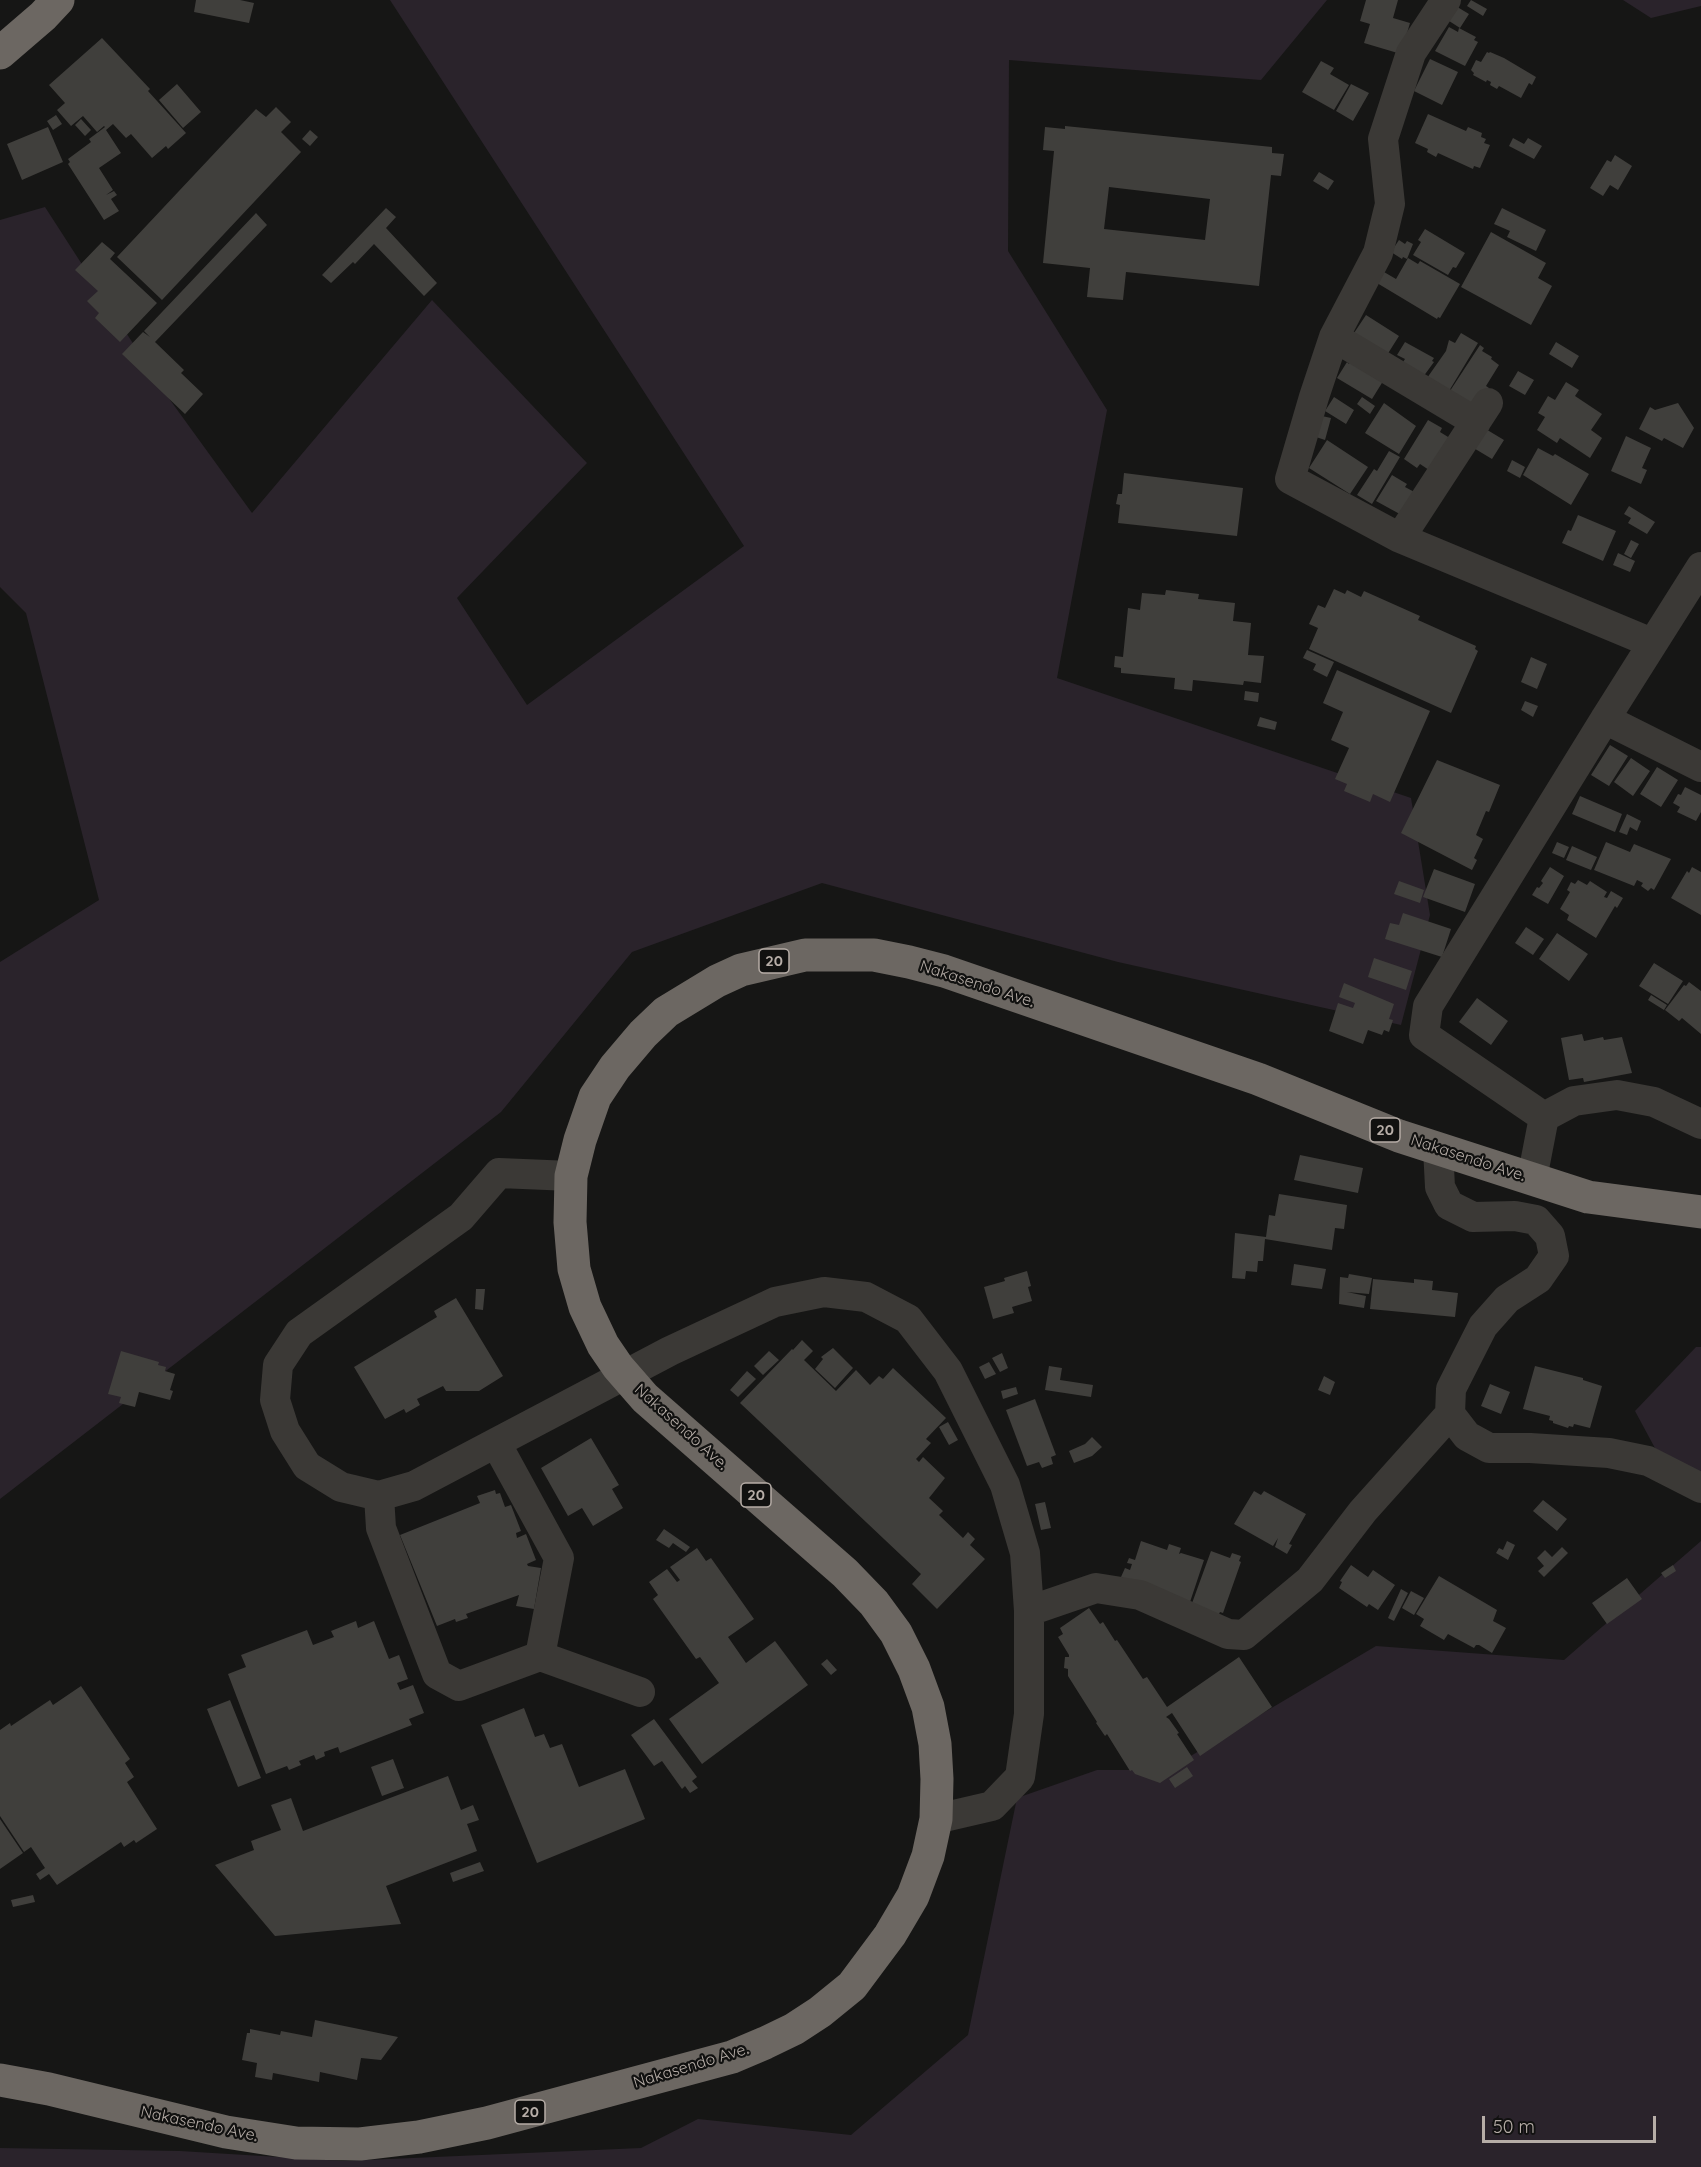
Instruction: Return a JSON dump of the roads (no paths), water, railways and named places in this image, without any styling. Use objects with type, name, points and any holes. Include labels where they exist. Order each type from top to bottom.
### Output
[{"type":"highway","points":[[0,53],[58,0]]},
{"type":"highway","name":"Nakasendo Ave.","points":[[0,2080],[226,2132],[296,2143],[360,2144],[419,2138],[487,2123],[732,2057],[765,2043],[820,2012],[859,1978],[890,1935],[913,1896],[928,1856],[936,1819],[935,1744],[928,1707],[914,1668],[896,1633],[874,1603],[845,1574],[645,1398],[618,1367],[603,1345],[585,1307],[574,1269],[570,1222],[571,1176],[580,1140],[595,1097],[615,1067],[643,1034],[666,1012],[717,981],[741,970],[805,955],[874,955],[944,971],[1258,1079],[1399,1136],[1588,1197],[1701,1212]]},
{"type":"street","points":[[1446,0],[1411,53],[1383,139],[1390,204],[1378,253],[1334,337],[1290,479],[1400,538],[1652,643]]},
{"type":"street","points":[[1334,337],[1482,413],[1400,538]]},
{"type":"street","points":[[1544,1117],[1424,1035],[1428,1006],[1701,567]]},
{"type":"street","points":[[1605,719],[1701,767]]},
{"type":"street","points":[[1544,1117],[1574,1101],[1617,1095],[1654,1102],[1701,1124]]},
{"type":"street","points":[[1532,1179],[1544,1117]]},
{"type":"street","points":[[1029,1611],[1096,1588],[1140,1595],[1228,1634],[1244,1635],[1310,1580],[1363,1511],[1450,1414],[1451,1389],[1483,1326],[1507,1299],[1538,1279],[1554,1256],[1550,1236],[1536,1220],[1515,1216],[1473,1216],[1449,1205],[1440,1187],[1438,1148]]},
{"type":"street","points":[[571,1176],[499,1173],[461,1217],[299,1333],[278,1365],[275,1400],[285,1431],[307,1466],[340,1487],[379,1496],[414,1486],[670,1351],[775,1302],[824,1292],[866,1297],[908,1319],[948,1371],[1005,1485],[1025,1553],[1029,1611],[1029,1714],[1020,1777],[992,1806],[936,1819]]},
{"type":"street","points":[[1450,1414],[1467,1436],[1490,1448],[1609,1453],[1648,1461],[1701,1488]]},
{"type":"street","points":[[496,1443],[559,1558],[540,1656]]},
{"type":"street","points":[[379,1496],[381,1528],[437,1674],[459,1686],[540,1656],[640,1692]]}]
